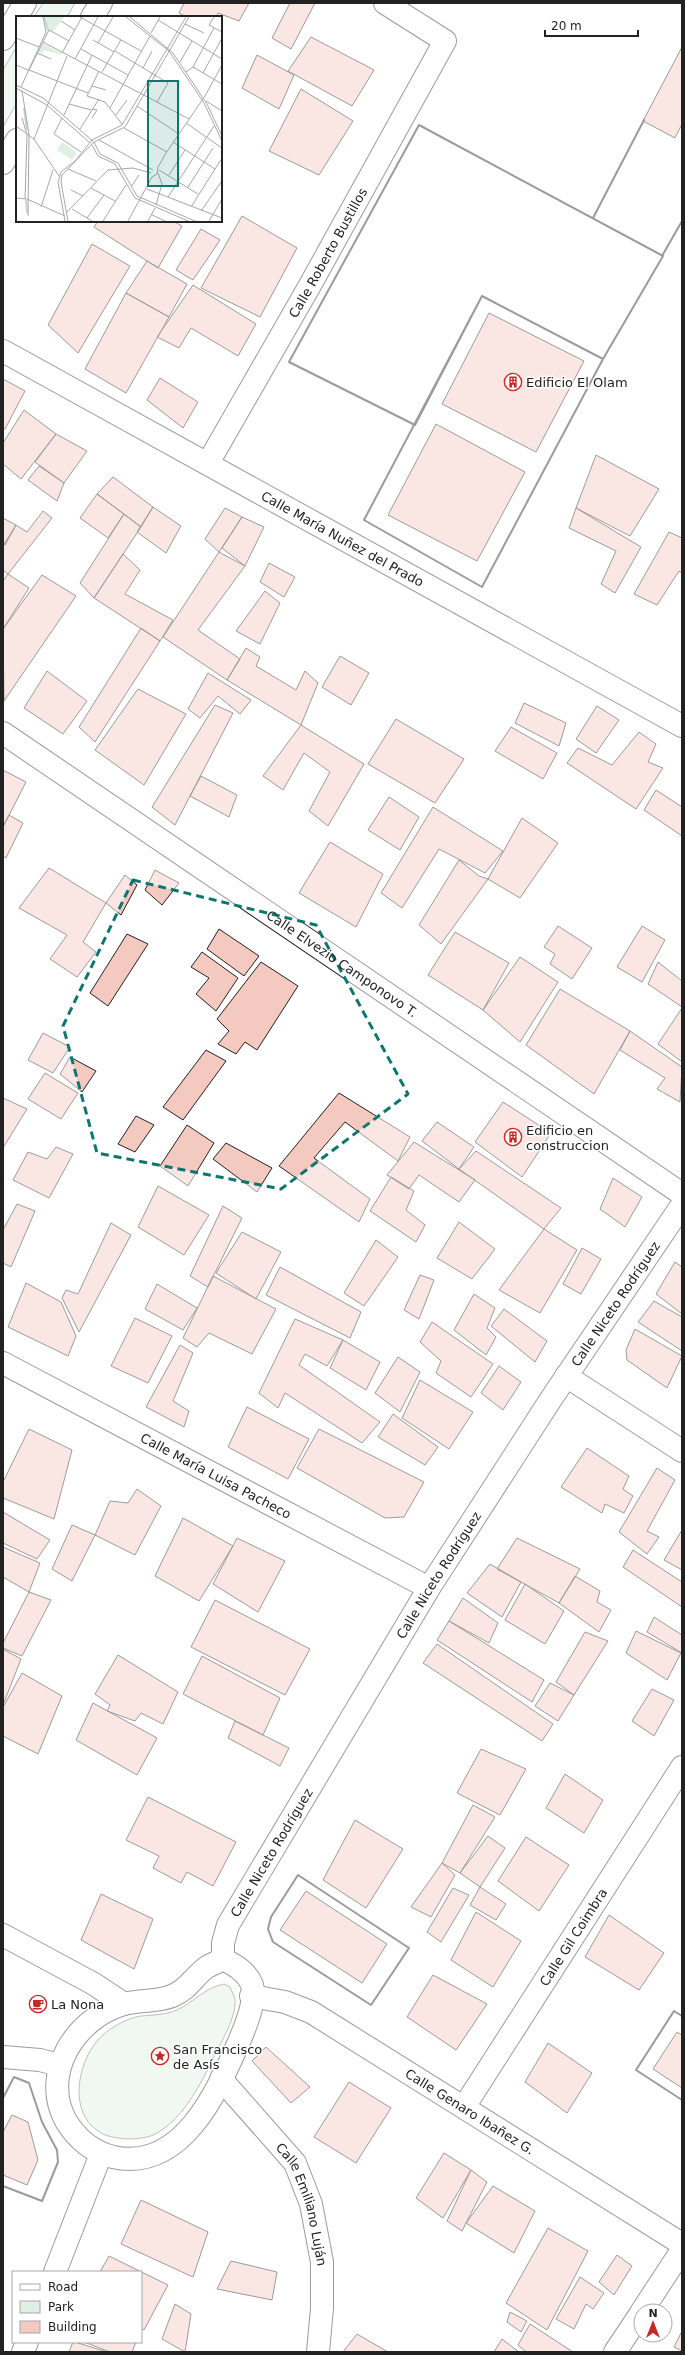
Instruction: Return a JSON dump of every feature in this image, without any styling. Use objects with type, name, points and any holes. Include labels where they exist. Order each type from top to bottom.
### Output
[{"type":"street","points":[[17,16],[25,3]]},
{"type":"street","points":[[93,16],[101,3]]},
{"type":"street","name":"Calle Roberto Bustillos","points":[[208,463],[309,287],[445,40],[385,3]]},
{"type":"street","points":[[3,39],[16,18]]},
{"type":"street","points":[[3,163],[16,142]]},
{"type":"street","name":"Calle María Nuñez del Prado","points":[[3,351],[682,726]]},
{"type":"street","name":"Calle Elvezio Camponovo T.","points":[[3,733],[682,1194]]},
{"type":"street","name":"Calle Niceto Rodríguez","points":[[223,1959],[223,1943],[228,1925],[429,1588],[566,1376],[682,1205]]},
{"type":"street","name":"Calle María Luisa Pacheco","points":[[3,1363],[429,1588]]},
{"type":"street","points":[[566,1376],[682,1451]]},
{"type":"street","name":"Calle Gil Coimbra","points":[[464,2107],[682,1767]]},
{"type":"street","points":[[3,1935],[94,1984],[124,2004]]},
{"type":"street","points":[[223,1959],[241,1968],[252,1986],[251,1996],[246,2025],[206,2108],[173,2145],[151,2155],[126,2159],[101,2154],[78,2138],[58,2103],[59,2065],[67,2047],[85,2028],[103,2013],[124,2004],[172,1997],[190,1986],[207,1967],[223,1959]]},
{"type":"street","name":"Calle Genaro Ibañez G.","points":[[251,1996],[285,2002],[311,2012],[682,2244]]},
{"type":"street","points":[[3,2057],[40,2060],[59,2065]]},
{"type":"street","name":"Calle Emiliano Luján","points":[[221,2079],[295,2163],[311,2204],[322,2262],[322,2308],[318,2352]]},
{"type":"street","points":[[55,2271],[101,2154]]},
{"type":"street","points":[[648,2303],[682,2250]]},
{"type":"street","points":[[615,2352],[633,2325]]},
{"type":"highlighted area","points":[[133,880],[316,925],[408,1094],[281,1189],[97,1153],[63,1026]]},
{"type":"green space","points":[[43,3],[75,3],[68,16],[35,16]]},
{"type":"green space","points":[[16,48],[16,105],[3,127],[3,70]]},
{"type":"green space","points":[[224,1984],[230,1987],[234,1995],[234,2012],[224,2038],[207,2071],[198,2088],[181,2113],[159,2132],[152,2136],[143,2138],[127,2139],[104,2135],[89,2123],[83,2112],[79,2088],[85,2063],[90,2051],[97,2041],[117,2025],[129,2019],[172,2012],[183,2007],[205,1992]]},
{"type":"building","points":[[184,3],[249,3],[239,21],[218,13],[216,16],[184,16],[179,13]]},
{"type":"building","points":[[290,3],[315,3],[291,49],[272,38]]},
{"type":"building","points":[[311,37],[374,70],[352,106],[288,71]]},
{"type":"building","points":[[682,47],[682,124],[675,138],[643,121]]},
{"type":"building","points":[[257,55],[294,75],[279,109],[242,88]]},
{"type":"building","points":[[301,89],[353,121],[319,175],[269,151]]},
{"type":"building","points":[[242,216],[297,248],[260,317],[201,288]]},
{"type":"building","points":[[97,222],[175,222],[182,226],[158,268],[94,227]]},
{"type":"building","points":[[201,229],[220,240],[193,280],[176,270]]},
{"type":"building","points":[[92,244],[130,266],[78,353],[48,325]]},
{"type":"building","points":[[147,261],[187,284],[169,317],[126,293]]},
{"type":"building","points":[[193,285],[256,324],[238,356],[191,328],[179,348],[157,337]]},
{"type":"building","points":[[126,293],[169,317],[126,393],[85,369]]},
{"type":"building","name":"Edificio El Olam","points":[[489,313],[584,361],[536,452],[442,404]]},
{"type":"building","points":[[160,378],[198,402],[183,428],[147,400]]},
{"type":"building","points":[[3,379],[25,391],[5,429],[3,428]]},
{"type":"building","points":[[24,410],[56,434],[21,479],[3,464],[3,443]]},
{"type":"building","points":[[436,424],[525,472],[477,561],[388,515]]},
{"type":"building","points":[[56,434],[87,451],[64,483],[35,462]]},
{"type":"building","points":[[596,455],[659,489],[630,536],[576,508]]},
{"type":"building","points":[[39,466],[64,483],[57,501],[28,480]]},
{"type":"building","points":[[113,477],[153,507],[141,527],[97,494]]},
{"type":"building","points":[[97,494],[124,514],[108,538],[80,518]]},
{"type":"building","points":[[153,507],[181,526],[166,553],[137,532]]},
{"type":"building","points":[[225,508],[242,517],[219,552],[205,539]]},
{"type":"building","points":[[576,508],[641,547],[615,593],[601,584],[616,551],[569,528]]},
{"type":"building","points":[[43,511],[52,518],[8,574],[3,570],[3,546],[16,525],[27,532]]},
{"type":"building","points":[[124,514],[141,527],[94,598],[80,583]]},
{"type":"building","points":[[242,517],[264,527],[245,566],[222,548]]},
{"type":"building","points":[[3,518],[16,525],[5,545],[3,544]]},
{"type":"building","points":[[669,532],[682,538],[682,573],[679,571],[657,605],[634,594]]},
{"type":"building","points":[[219,552],[245,566],[198,630],[240,659],[227,680],[163,637]]},
{"type":"building","points":[[123,554],[140,570],[125,594],[173,620],[160,641],[94,598]]},
{"type":"building","points":[[269,563],[295,577],[284,597],[260,582]]},
{"type":"building","points":[[8,574],[29,588],[3,629],[3,581]]},
{"type":"building","points":[[42,575],[76,596],[4,701],[3,629]]},
{"type":"building","points":[[265,591],[280,603],[260,644],[236,631]]},
{"type":"building","points":[[141,628],[160,641],[95,742],[79,727]]},
{"type":"building","points":[[246,648],[260,657],[256,666],[296,690],[305,671],[318,683],[301,725],[227,680]]},
{"type":"building","points":[[340,656],[369,673],[351,705],[322,687]]},
{"type":"building","points":[[47,671],[87,701],[63,734],[24,708]]},
{"type":"building","points":[[208,673],[251,700],[240,714],[218,696],[200,718],[188,709]]},
{"type":"building","points":[[138,689],[186,714],[144,785],[95,750]]},
{"type":"building","points":[[524,703],[566,723],[559,746],[515,723]]},
{"type":"building","points":[[215,705],[233,713],[175,825],[152,807]]},
{"type":"building","points":[[597,706],[619,720],[596,753],[576,739]]},
{"type":"building","points":[[396,719],[464,759],[435,803],[368,764]]},
{"type":"building","points":[[301,725],[364,764],[328,826],[309,811],[330,772],[304,753],[283,790],[263,776]]},
{"type":"building","points":[[511,727],[557,753],[543,779],[495,751]]},
{"type":"building","points":[[639,732],[656,744],[648,762],[663,768],[636,809],[567,763],[578,748],[612,765]]},
{"type":"building","points":[[3,770],[26,782],[3,827]]},
{"type":"building","points":[[201,776],[237,795],[229,817],[190,796]]},
{"type":"building","points":[[656,790],[682,807],[682,836],[644,810]]},
{"type":"building","points":[[389,797],[419,817],[400,850],[368,830]]},
{"type":"building","points":[[433,807],[503,851],[485,873],[439,849],[402,908],[381,893]]},
{"type":"building","points":[[9,815],[23,823],[6,858],[3,856],[3,826]]},
{"type":"building","points":[[522,818],[558,843],[520,898],[488,879]]},
{"type":"building","points":[[330,842],[383,874],[356,927],[299,893]]},
{"type":"building","points":[[459,860],[479,876],[488,879],[441,944],[419,925]]},
{"type":"building","points":[[49,868],[106,903],[83,942],[96,952],[77,977],[50,959],[67,935],[19,908]]},
{"type":"building","points":[[155,870],[179,883],[162,905],[145,890]]},
{"type":"building","points":[[125,875],[137,885],[121,915],[106,903]]},
{"type":"building","points":[[558,926],[592,948],[572,979],[550,964],[555,954],[544,947]]},
{"type":"building","points":[[642,926],[665,940],[642,982],[617,967]]},
{"type":"building","points":[[219,929],[259,956],[244,976],[207,949]]},
{"type":"building","points":[[455,932],[509,963],[483,1010],[428,975]]},
{"type":"building","points":[[127,934],[148,944],[108,1006],[90,993]]},
{"type":"building","points":[[202,952],[238,978],[216,1011],[196,994],[209,978],[191,967]]},
{"type":"building","points":[[520,957],[558,982],[520,1042],[483,1010]]},
{"type":"building","points":[[261,962],[298,986],[257,1050],[245,1042],[236,1054],[218,1044],[229,1031],[217,1019]]},
{"type":"building","points":[[658,962],[682,981],[682,1007],[648,984]]},
{"type":"building","points":[[560,989],[630,1031],[594,1094],[526,1045]]},
{"type":"building","points":[[682,1008],[682,1062],[658,1044]]},
{"type":"building","points":[[630,1031],[682,1067],[680,1102],[657,1089],[665,1078],[620,1050]]},
{"type":"building","points":[[43,1033],[70,1047],[53,1073],[28,1060]]},
{"type":"building","points":[[206,1050],[226,1061],[183,1120],[163,1107]]},
{"type":"building","points":[[70,1057],[96,1071],[82,1092],[60,1074]]},
{"type":"building","points":[[45,1073],[78,1093],[61,1119],[28,1099]]},
{"type":"building","points":[[339,1093],[410,1137],[398,1161],[345,1122],[314,1158],[370,1199],[359,1222],[279,1166]]},
{"type":"building","points":[[3,1098],[27,1109],[3,1148]]},
{"type":"building","name":"Edificio en construccion","points":[[503,1102],[551,1133],[522,1177],[475,1142]]},
{"type":"building","points":[[136,1116],[154,1125],[135,1152],[118,1144]]},
{"type":"building","points":[[437,1122],[474,1147],[459,1169],[422,1141]]},
{"type":"building","points":[[187,1125],[214,1143],[188,1186],[160,1166]]},
{"type":"building","points":[[414,1142],[475,1180],[459,1202],[419,1175],[409,1189],[387,1175]]},
{"type":"building","points":[[226,1143],[272,1168],[257,1192],[213,1159]]},
{"type":"building","points":[[56,1147],[73,1154],[49,1198],[13,1180],[28,1152],[47,1159]]},
{"type":"building","points":[[476,1151],[561,1208],[544,1229],[459,1169]]},
{"type":"building","points":[[391,1177],[414,1191],[406,1210],[425,1225],[416,1242],[370,1211]]},
{"type":"building","points":[[613,1178],[642,1197],[625,1227],[600,1209]]},
{"type":"building","points":[[158,1186],[209,1215],[184,1255],[138,1227]]},
{"type":"building","points":[[17,1204],[35,1211],[11,1267],[3,1263],[3,1230]]},
{"type":"building","points":[[223,1206],[242,1218],[208,1287],[190,1276]]},
{"type":"building","points":[[459,1222],[495,1249],[472,1279],[437,1258]]},
{"type":"building","points":[[111,1223],[131,1235],[79,1332],[62,1298],[66,1290],[78,1294]]},
{"type":"building","points":[[544,1229],[577,1250],[540,1313],[499,1290]]},
{"type":"building","points":[[242,1232],[281,1252],[256,1299],[216,1273]]},
{"type":"building","points":[[376,1240],[398,1257],[364,1306],[344,1293]]},
{"type":"building","points":[[582,1248],[601,1259],[581,1294],[563,1284]]},
{"type":"building","points":[[675,1262],[682,1267],[682,1314],[656,1294]]},
{"type":"building","points":[[280,1267],[361,1312],[350,1338],[266,1295]]},
{"type":"building","points":[[420,1275],[434,1280],[419,1319],[404,1310]]},
{"type":"building","points":[[213,1276],[276,1309],[252,1354],[209,1333],[197,1347],[183,1338]]},
{"type":"building","points":[[26,1283],[61,1302],[76,1336],[68,1356],[8,1327]]},
{"type":"building","points":[[157,1284],[197,1308],[183,1330],[145,1309]]},
{"type":"building","points":[[474,1294],[495,1308],[487,1328],[496,1337],[486,1355],[454,1330]]},
{"type":"building","points":[[654,1301],[682,1317],[682,1351],[638,1322]]},
{"type":"building","points":[[504,1309],[547,1341],[535,1362],[491,1326]]},
{"type":"building","points":[[135,1318],[172,1336],[148,1383],[111,1366]]},
{"type":"building","points":[[295,1319],[343,1340],[327,1366],[305,1354],[299,1365],[380,1422],[362,1443],[285,1393],[278,1408],[259,1393]]},
{"type":"building","points":[[432,1322],[493,1364],[471,1397],[436,1373],[441,1361],[420,1342]]},
{"type":"building","points":[[635,1329],[682,1356],[667,1388],[627,1360],[626,1350]]},
{"type":"building","points":[[343,1340],[380,1362],[366,1390],[330,1368]]},
{"type":"building","points":[[180,1345],[193,1353],[173,1401],[189,1411],[184,1427],[146,1407]]},
{"type":"building","points":[[398,1357],[420,1372],[400,1412],[375,1393]]},
{"type":"building","points":[[499,1366],[521,1382],[503,1410],[481,1393]]},
{"type":"building","points":[[420,1380],[473,1412],[449,1449],[402,1418]]},
{"type":"building","points":[[247,1407],[309,1439],[288,1479],[228,1447]]},
{"type":"building","points":[[393,1414],[438,1447],[425,1465],[378,1437]]},
{"type":"building","points":[[29,1429],[72,1450],[54,1519],[3,1498],[3,1482]]},
{"type":"building","points":[[319,1429],[424,1482],[404,1517],[385,1518],[297,1468]]},
{"type":"building","points":[[587,1448],[629,1476],[623,1489],[633,1496],[624,1513],[605,1504],[602,1513],[561,1487]]},
{"type":"building","points":[[657,1468],[675,1480],[647,1531],[659,1537],[647,1554],[619,1532]]},
{"type":"building","points":[[137,1489],[161,1506],[135,1555],[95,1535],[110,1501],[128,1503]]},
{"type":"building","points":[[3,1512],[50,1540],[37,1559],[3,1543]]},
{"type":"building","points":[[183,1518],[233,1546],[199,1601],[155,1576]]},
{"type":"building","points":[[72,1525],[95,1535],[72,1581],[52,1569]]},
{"type":"building","points":[[682,1530],[682,1570],[664,1560]]},
{"type":"building","points":[[237,1538],[285,1561],[258,1612],[213,1584]]},
{"type":"building","points":[[517,1538],[580,1569],[559,1603],[497,1569]]},
{"type":"building","points":[[3,1547],[40,1563],[29,1592],[3,1577]]},
{"type":"building","points":[[633,1550],[682,1582],[682,1607],[623,1567]]},
{"type":"building","points":[[490,1564],[521,1582],[502,1617],[467,1593]]},
{"type":"building","points":[[575,1576],[600,1591],[597,1602],[611,1610],[599,1632],[559,1603]]},
{"type":"building","points":[[525,1584],[564,1611],[545,1644],[505,1620]]},
{"type":"building","points":[[29,1592],[51,1600],[22,1656],[3,1648],[3,1643]]},
{"type":"building","points":[[463,1598],[498,1623],[489,1643],[449,1621]]},
{"type":"building","points":[[215,1600],[310,1649],[285,1695],[191,1647]]},
{"type":"building","points":[[654,1617],[682,1635],[682,1653],[647,1632]]},
{"type":"building","points":[[449,1621],[544,1680],[532,1702],[437,1640]]},
{"type":"building","points":[[636,1631],[681,1653],[667,1680],[626,1653]]},
{"type":"building","points":[[585,1632],[608,1641],[574,1695],[556,1682]]},
{"type":"building","points":[[437,1644],[553,1724],[542,1741],[423,1663]]},
{"type":"building","points":[[3,1649],[21,1659],[3,1705]]},
{"type":"building","points":[[118,1655],[178,1692],[163,1724],[141,1713],[135,1721],[107,1711],[110,1705],[95,1694]]},
{"type":"building","points":[[202,1656],[280,1698],[263,1735],[183,1694]]},
{"type":"building","points":[[22,1673],[62,1696],[38,1754],[3,1736],[3,1707]]},
{"type":"building","points":[[550,1683],[574,1695],[558,1721],[535,1706]]},
{"type":"building","points":[[652,1689],[674,1700],[654,1736],[632,1721]]},
{"type":"building","points":[[93,1703],[157,1738],[137,1775],[76,1740]]},
{"type":"building","points":[[235,1721],[289,1748],[280,1766],[228,1738]]},
{"type":"building","points":[[481,1749],[526,1769],[500,1815],[457,1793]]},
{"type":"building","points":[[565,1774],[603,1800],[584,1833],[546,1808]]},
{"type":"building","points":[[148,1797],[236,1842],[213,1886],[187,1872],[181,1883],[153,1868],[159,1856],[126,1840]]},
{"type":"building","points":[[473,1805],[495,1817],[460,1873],[442,1863]]},
{"type":"building","points":[[355,1820],[403,1849],[366,1908],[323,1880]]},
{"type":"building","points":[[488,1836],[505,1848],[480,1887],[460,1873]]},
{"type":"building","points":[[526,1837],[569,1865],[539,1911],[498,1881]]},
{"type":"building","points":[[442,1863],[455,1875],[431,1917],[411,1907]]},
{"type":"building","points":[[480,1887],[506,1904],[496,1920],[470,1905]]},
{"type":"building","points":[[453,1888],[469,1895],[441,1942],[427,1932]]},
{"type":"building","points":[[306,1891],[387,1944],[362,1983],[280,1930]]},
{"type":"building","points":[[101,1894],[153,1919],[134,1969],[81,1940]]},
{"type":"building","points":[[476,1912],[521,1941],[493,1987],[451,1960]]},
{"type":"building","points":[[609,1915],[664,1953],[639,1990],[585,1957]]},
{"type":"building","points":[[433,1975],[487,2004],[456,2050],[407,2017]]},
{"type":"building","points":[[677,2032],[682,2035],[682,2088],[653,2069]]},
{"type":"building","points":[[548,2043],[592,2073],[567,2113],[525,2082]]},
{"type":"building","points":[[266,2047],[310,2087],[291,2103],[252,2061]]},
{"type":"building","points":[[349,2082],[391,2108],[356,2163],[314,2137]]},
{"type":"building","points":[[12,2115],[28,2122],[38,2160],[27,2185],[3,2175],[3,2132]]},
{"type":"building","points":[[444,2153],[471,2170],[443,2218],[416,2198]]},
{"type":"building","points":[[471,2170],[487,2182],[462,2231],[447,2221]]},
{"type":"building","points":[[493,2186],[535,2211],[514,2253],[466,2223]]},
{"type":"building","points":[[141,2200],[208,2232],[193,2277],[121,2244]]},
{"type":"building","points":[[548,2228],[588,2251],[547,2330],[506,2303]]},
{"type":"building","points":[[617,2255],[632,2266],[614,2295],[599,2282]]},
{"type":"building","points":[[109,2256],[140,2271],[101,2271]]},
{"type":"building","points":[[231,2261],[277,2272],[272,2300],[217,2289]]},
{"type":"building","points":[[142,2272],[168,2285],[144,2330],[142,2329]]},
{"type":"building","points":[[580,2277],[604,2293],[593,2309],[586,2304],[574,2329],[556,2319]]},
{"type":"building","points":[[175,2304],[191,2314],[185,2352],[162,2339]]},
{"type":"building","points":[[510,2312],[527,2321],[521,2332],[507,2322]]},
{"type":"building","points":[[530,2324],[573,2352],[526,2352],[518,2345]]},
{"type":"building","points":[[682,2331],[682,2351],[674,2347]]},
{"type":"building","points":[[357,2334],[388,2352],[343,2352]]},
{"type":"building","points":[[502,2339],[519,2352],[494,2352]]},
{"type":"building","points":[[73,2343],[78,2343],[107,2352],[69,2352]]},
{"type":"building","points":[[87,2343],[136,2343],[132,2352],[110,2352]]},
{"type":"wall","points":[[593,218],[644,120]]},
{"type":"wall","points":[[419,125],[663,256],[603,359],[482,296],[415,425],[289,362],[419,125]]},
{"type":"wall","points":[[662,256],[682,221]]},
{"type":"wall","points":[[482,296],[603,359],[482,587],[364,520],[482,296]]},
{"type":"wall","points":[[298,1875],[409,1948],[371,2005],[273,1942],[268,1929],[271,1917],[298,1875]]},
{"type":"wall","points":[[682,2016],[674,2011],[636,2070],[682,2100]]},
{"type":"wall","points":[[3,2098],[14,2077],[29,2083],[42,2122],[57,2150],[58,2162],[42,2201],[3,2186]]},
{"type":"place","name":"Edificio El Olam","points":[[513,382]]},
{"type":"place","name":"Edificio en construccion","points":[[513,1137]]},
{"type":"place","name":"La Nona","points":[[38,2004]]},
{"type":"place","name":"San Francisco de Asís","points":[[160,2056]]}]
